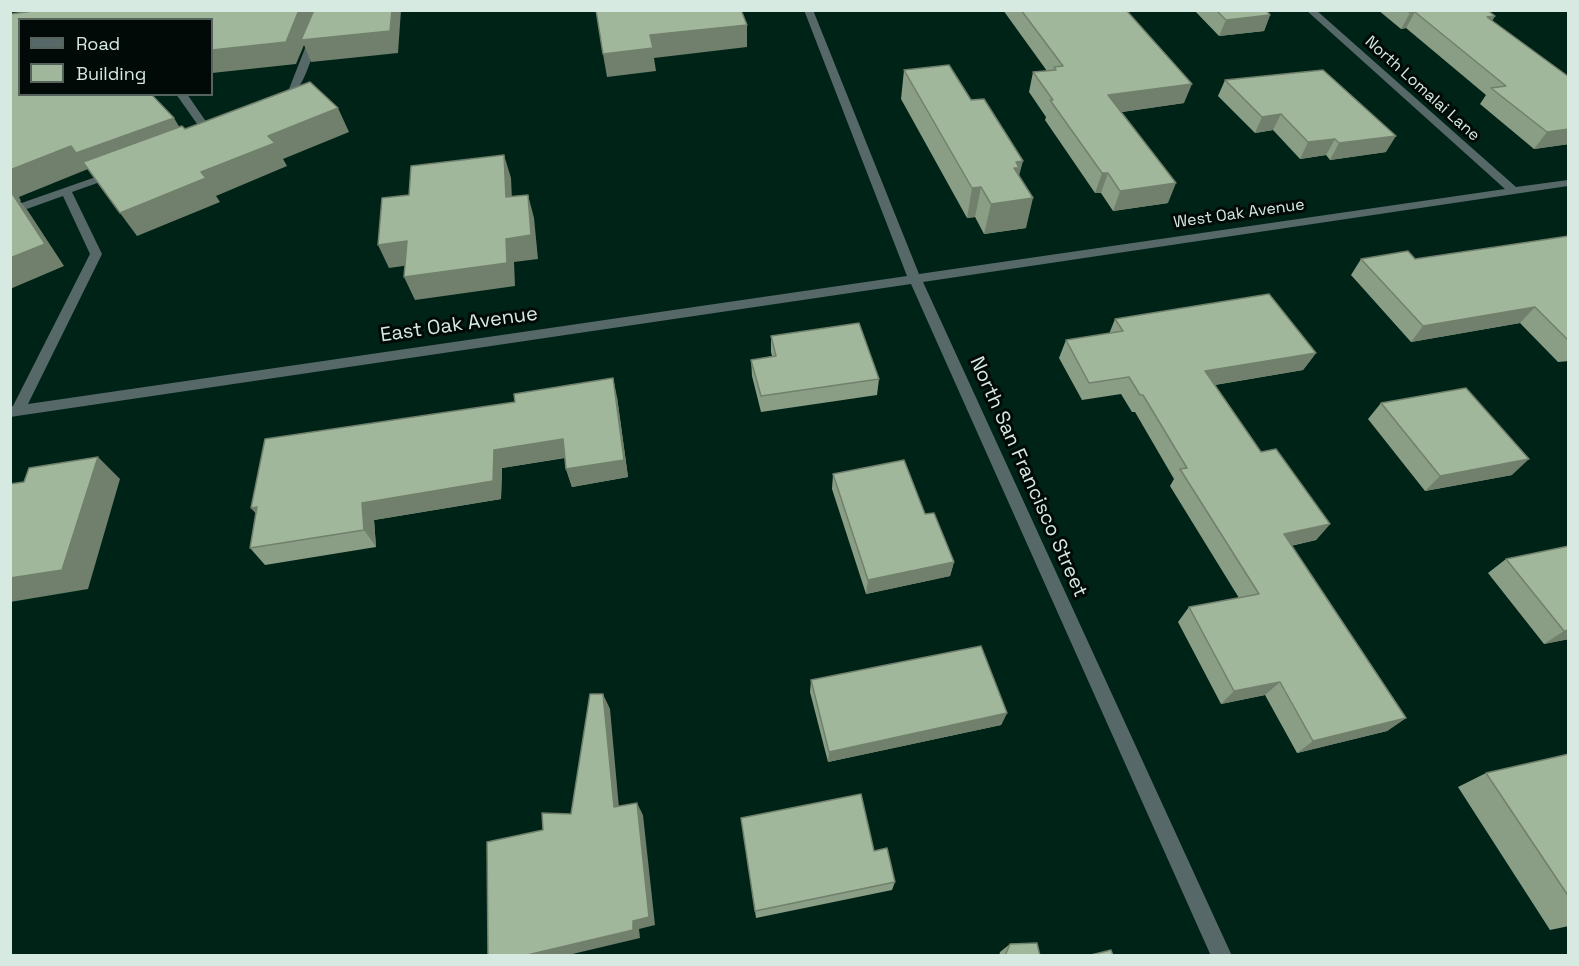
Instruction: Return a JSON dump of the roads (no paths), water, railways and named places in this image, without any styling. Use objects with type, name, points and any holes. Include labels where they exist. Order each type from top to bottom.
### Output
[{"type":"street","name":"North San Francisco Street","points":[[808,10],[914,277],[1222,956]]},
{"type":"street","name":"North Lomalai Lane","points":[[1310,10],[1514,191]]},
{"type":"street","points":[[274,104],[292,91],[317,29]]},
{"type":"street","points":[[182,96],[210,136]]},
{"type":"street","points":[[10,211],[129,169]]},
{"type":"street","name":"West Oak Avenue","points":[[914,277],[1569,183]]},
{"type":"street","points":[[14,411],[96,254],[66,191]]},
{"type":"street","name":"East Oak Avenue","points":[[14,411],[914,277]]}]
